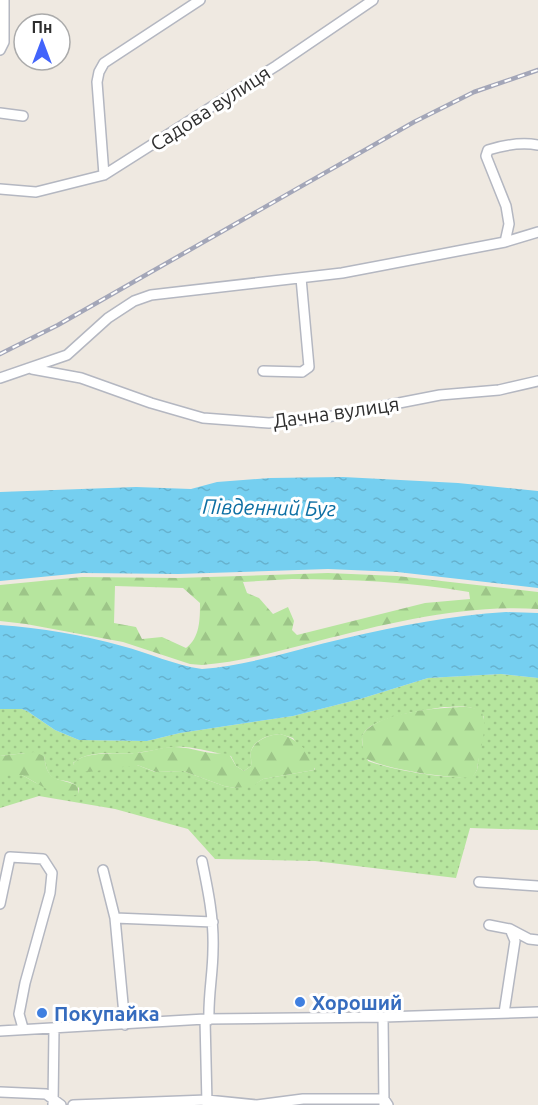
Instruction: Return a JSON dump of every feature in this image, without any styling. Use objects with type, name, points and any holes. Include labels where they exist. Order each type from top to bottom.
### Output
[{"type":"street","points":[[0,50],[4,42],[4,0]]},
{"type":"street","points":[[104,176],[97,82],[99,72],[104,63],[200,0]]},
{"type":"street","name":"Садова вулиця","points":[[0,189],[36,192],[104,176],[276,66],[372,0]]},
{"type":"street","points":[[0,113],[23,116]]},
{"type":"street","points":[[505,242],[509,224],[506,206],[486,156],[488,150],[528,143],[538,145]]},
{"type":"street","points":[[0,378],[67,355],[108,318],[134,301],[152,295],[342,273],[505,242],[538,232]]},
{"type":"street","points":[[262,371],[302,372],[309,367],[301,278]]},
{"type":"street","name":"Дачна вулиця","points":[[31,369],[81,378],[151,403],[203,418],[269,423],[327,417],[440,395],[499,390],[538,381]]},
{"type":"street","points":[[0,904],[10,857],[43,859],[52,873],[50,894],[23,994],[19,1014],[23,1028]]},
{"type":"street","points":[[202,861],[213,922],[207,1020],[207,1102]]},
{"type":"street","points":[[103,870],[115,918],[125,1025]]},
{"type":"street","points":[[479,882],[538,886]]},
{"type":"street","points":[[115,918],[213,922]]},
{"type":"street","points":[[489,925],[538,940]]},
{"type":"street","points":[[504,1013],[515,941],[510,930]]},
{"type":"street","points":[[0,1031],[207,1020],[538,1012]]},
{"type":"street","points":[[73,1105],[207,1102],[257,1105],[303,1102],[385,1103],[382,1017]]},
{"type":"street","points":[[54,1028],[56,1103]]},
{"type":"street","points":[[0,1092],[46,1094],[56,1103]]},
{"type":"green space","points":[[328,573],[397,576],[538,592],[538,609],[483,609],[427,616],[260,656],[202,665],[190,664],[123,642],[0,621],[0,585],[82,577],[178,578]],"holes":[[[292,579],[403,583],[469,592],[470,599],[425,603],[297,635],[292,630],[294,621],[288,607],[273,614],[259,598],[247,593],[243,582]],[[115,586],[183,588],[200,603],[197,634],[191,644],[186,648],[162,637],[142,639],[136,627],[114,623]]]},
{"type":"green space","points":[[501,674],[538,678],[538,830],[470,828],[456,878],[315,861],[215,859],[188,829],[115,809],[39,796],[0,808],[0,775],[22,775],[36,783],[78,794],[79,788],[67,781],[53,778],[46,767],[44,756],[25,753],[0,756],[0,709],[22,709],[55,730],[79,740],[147,741],[180,733],[293,716],[428,678]],"holes":[[[444,707],[472,708],[484,717],[477,770],[473,776],[450,777],[420,773],[368,761],[362,738],[366,731],[374,725],[397,716]],[[280,734],[293,738],[314,770],[263,779],[255,784],[235,788],[183,771],[155,772],[137,765],[74,765],[73,763],[95,754],[137,753],[184,747],[231,756],[236,766],[244,771],[251,766],[251,751],[256,743]]]},
{"type":"green space","points":[[462,707],[477,709],[481,712],[484,723],[477,770],[473,777],[450,777],[398,769],[382,765],[363,756],[362,736],[380,721],[408,713]]},
{"type":"green space","points":[[280,734],[296,741],[304,749],[315,763],[314,770],[263,779],[253,786],[235,788],[183,771],[156,772],[137,765],[89,772],[73,764],[93,755],[136,753],[179,747],[229,754],[236,766],[244,771],[251,766],[251,751],[256,743]]},
{"type":"green space","points":[[34,752],[44,756],[51,776],[78,786],[78,794],[72,796],[52,792],[22,775],[0,775],[0,756]]},
{"type":"water","name":"Південний Буг","points":[[343,477],[458,483],[538,491],[538,588],[397,572],[328,569],[178,574],[82,573],[0,581],[0,492],[136,487],[191,489],[217,482],[270,478]]},
{"type":"water","points":[[506,612],[538,613],[538,678],[501,674],[428,678],[293,716],[180,733],[147,741],[79,740],[55,730],[22,709],[0,709],[0,625],[92,638],[181,665],[202,669],[256,660],[406,625]]},
{"type":"railway","points":[[0,354],[58,325],[414,122],[474,92],[538,70]]},
{"type":"place","name":"Хороший","points":[[300,1002]]},
{"type":"place","name":"Покупайка","points":[[42,1013]]}]
